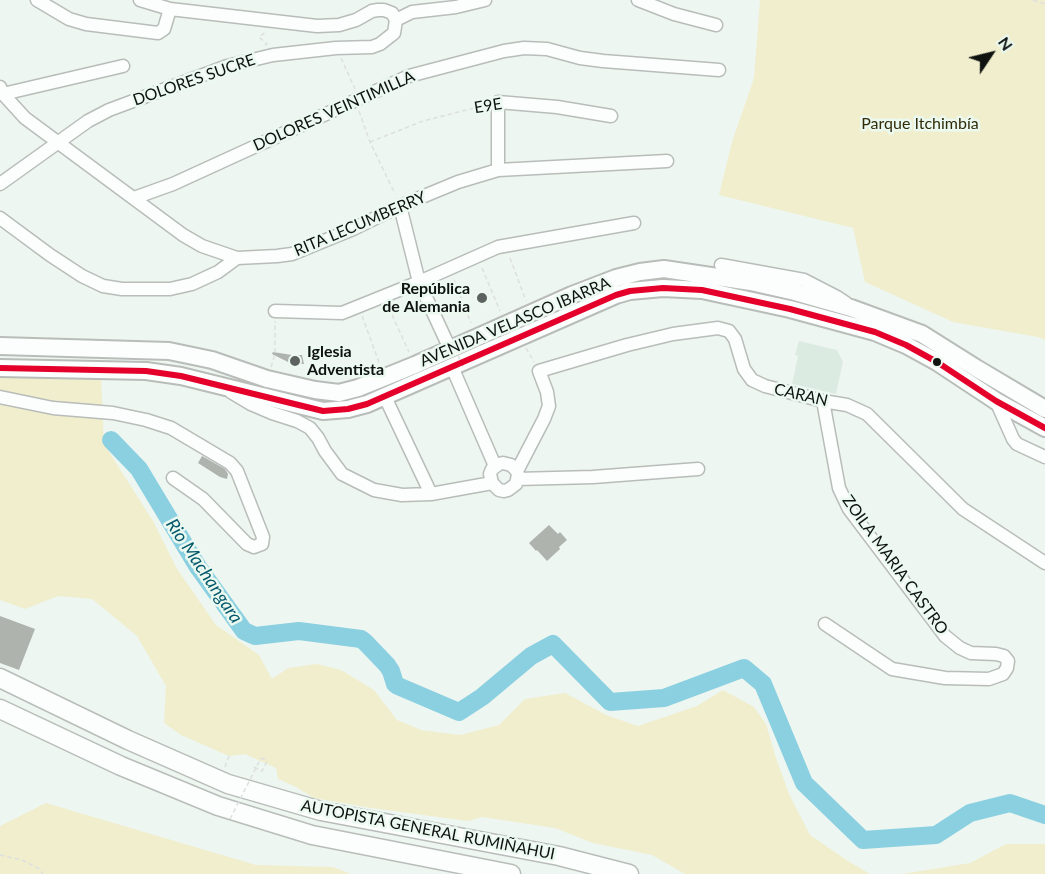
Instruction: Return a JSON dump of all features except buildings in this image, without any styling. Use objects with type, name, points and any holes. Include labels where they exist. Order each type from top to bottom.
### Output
[{"type":"highway","name":"AUTOPISTA GENERAL RUMIÑAHUI","points":[[0,678],[128,740],[228,784],[321,812],[559,856],[628,874]]},
{"type":"highway","name":"AUTOPISTA GENERAL RUMIÑAHUI","points":[[0,709],[121,766],[219,806],[312,835],[511,874]]},
{"type":"main road","name":"AVENIDA VELASCO IBARRA","points":[[0,346],[169,351],[212,360],[267,379],[339,393],[384,378],[451,346],[616,278],[664,269],[751,282],[795,292],[852,308],[922,334],[974,376],[996,400],[1045,428]]},
{"type":"main road","name":"AVENIDA VELASCO IBARRA","points":[[0,368],[146,371],[181,376],[323,411],[348,409],[367,404],[458,368],[520,336],[616,295],[630,291],[663,288],[702,290],[768,304],[875,332],[1045,409]]},
{"type":"street","points":[[37,0],[55,6],[69,19],[86,24],[158,33],[164,29],[170,9]]},
{"type":"street","points":[[140,0],[170,9],[317,26],[339,25],[378,10],[392,13],[396,20],[412,12],[456,7],[485,0]]},
{"type":"street","points":[[638,0],[674,14],[716,25]]},
{"type":"street","name":"DOLORES SUCRE","points":[[0,184],[58,142],[109,110],[227,66],[264,57],[336,48],[372,47],[381,44],[394,33],[396,20]]},
{"type":"street","name":"DOLORES VEINTIMILLA","points":[[134,198],[172,184],[409,76],[504,51],[524,48],[548,49],[603,62],[719,70]]},
{"type":"street","points":[[2,90],[123,66]]},
{"type":"street","name":"RITA LECUMBERRY","points":[[2,90],[25,118],[183,234],[202,246],[237,258],[292,254],[458,182],[498,170],[667,161]]},
{"type":"street","points":[[498,102],[498,170]]},
{"type":"street","name":"E9E","points":[[498,102],[557,107],[611,116]]},
{"type":"street","points":[[400,206],[419,282],[451,346]]},
{"type":"street","points":[[0,218],[50,255],[82,276],[103,286],[122,289],[170,289],[192,284],[218,272],[237,258]]},
{"type":"street","points":[[275,311],[342,313],[498,247],[634,223]]},
{"type":"street","points":[[721,265],[804,280],[837,297],[852,308]]},
{"type":"street","name":"CARAN","points":[[539,371],[673,334],[718,328],[729,331],[735,339],[744,369],[752,380],[765,386],[847,405],[867,414],[963,510],[1045,563]]},
{"type":"street","points":[[458,368],[495,466]]},
{"type":"street","points":[[517,475],[507,463],[495,466],[490,474],[492,483],[499,490],[513,488],[549,406],[547,392],[539,371]]},
{"type":"street","points":[[220,386],[251,404],[310,428],[342,474],[374,490],[402,495],[431,494],[492,483]]},
{"type":"street","points":[[0,397],[53,408],[113,413],[171,428],[230,463],[237,471],[263,537],[262,544],[254,547],[247,544],[203,499],[173,478]]},
{"type":"street","points":[[385,397],[431,494]]},
{"type":"street","points":[[996,400],[1017,444],[1045,457]]},
{"type":"street","name":"ZOILA MARIA CASTRO","points":[[823,401],[839,488],[849,509],[945,636],[960,648],[971,653],[1004,656],[1008,662],[1007,668],[1003,674],[989,679],[945,678],[892,669],[825,624]]},
{"type":"street","points":[[517,475],[593,477],[698,469]]},
{"type":"path","points":[[1033,0],[1045,4]]},
{"type":"path","points":[[264,57],[256,51],[267,44],[260,37],[278,22]]},
{"type":"path","points":[[336,48],[357,99],[370,142],[400,206]]},
{"type":"path","name":"E9E","points":[[370,142],[423,121],[498,102]]},
{"type":"path","points":[[505,246],[530,314]]},
{"type":"path","points":[[477,256],[506,325]]},
{"type":"path","points":[[449,268],[477,337]]},
{"type":"path","points":[[384,296],[415,365]]},
{"type":"path","points":[[358,306],[384,378]]},
{"type":"path","points":[[267,379],[275,354],[275,311]]},
{"type":"path","points":[[520,336],[539,371]]},
{"type":"path","points":[[451,346],[458,368]]},
{"type":"path","points":[[230,819],[261,758],[267,761],[262,771],[254,767]]},
{"type":"path","points":[[0,855],[22,860],[38,868],[43,874]]},
{"type":"shaded area","points":[[799,341],[837,350],[843,362],[836,394],[792,384]]},
{"type":"green space","name":"Parque Itchimbía","points":[[760,0],[1045,0],[1045,340],[953,322],[865,282],[853,228],[719,195],[732,142],[754,78]]},
{"type":"green space","points":[[0,376],[101,377],[104,444],[153,521],[177,569],[216,625],[259,655],[272,679],[288,668],[317,664],[341,670],[374,690],[397,720],[421,730],[460,735],[499,725],[525,699],[565,693],[606,715],[638,726],[697,706],[723,690],[754,707],[766,724],[789,794],[810,835],[870,874],[685,874],[652,855],[593,843],[555,828],[482,817],[468,821],[314,798],[278,779],[276,768],[245,754],[229,756],[181,735],[164,723],[166,686],[137,636],[92,599],[58,596],[25,609],[0,600]]},
{"type":"green space","points":[[46,803],[256,865],[333,867],[351,874],[0,874],[0,826]]},
{"type":"green space","points":[[1006,844],[1045,844],[1045,874],[902,874],[970,863]]},
{"type":"waterway","name":"Rio Machangara","points":[[111,440],[139,469],[198,567],[244,631],[255,636],[299,631],[361,639],[387,665],[395,684],[459,712],[482,697],[531,656],[553,644],[610,702],[664,698],[744,668],[763,684],[804,783],[863,840],[936,835],[970,813],[1010,803],[1045,815]]},
{"type":"transit line","points":[[0,368],[146,371],[181,376],[323,411],[348,409],[367,404],[616,295],[630,291],[663,288],[702,290],[790,309],[875,332],[906,345],[937,362],[996,401],[1045,428]]},
{"type":"place","name":"República de Alemania","points":[[482,298]]},
{"type":"place","name":"Iglesia Adventista","points":[[295,361]]}]
